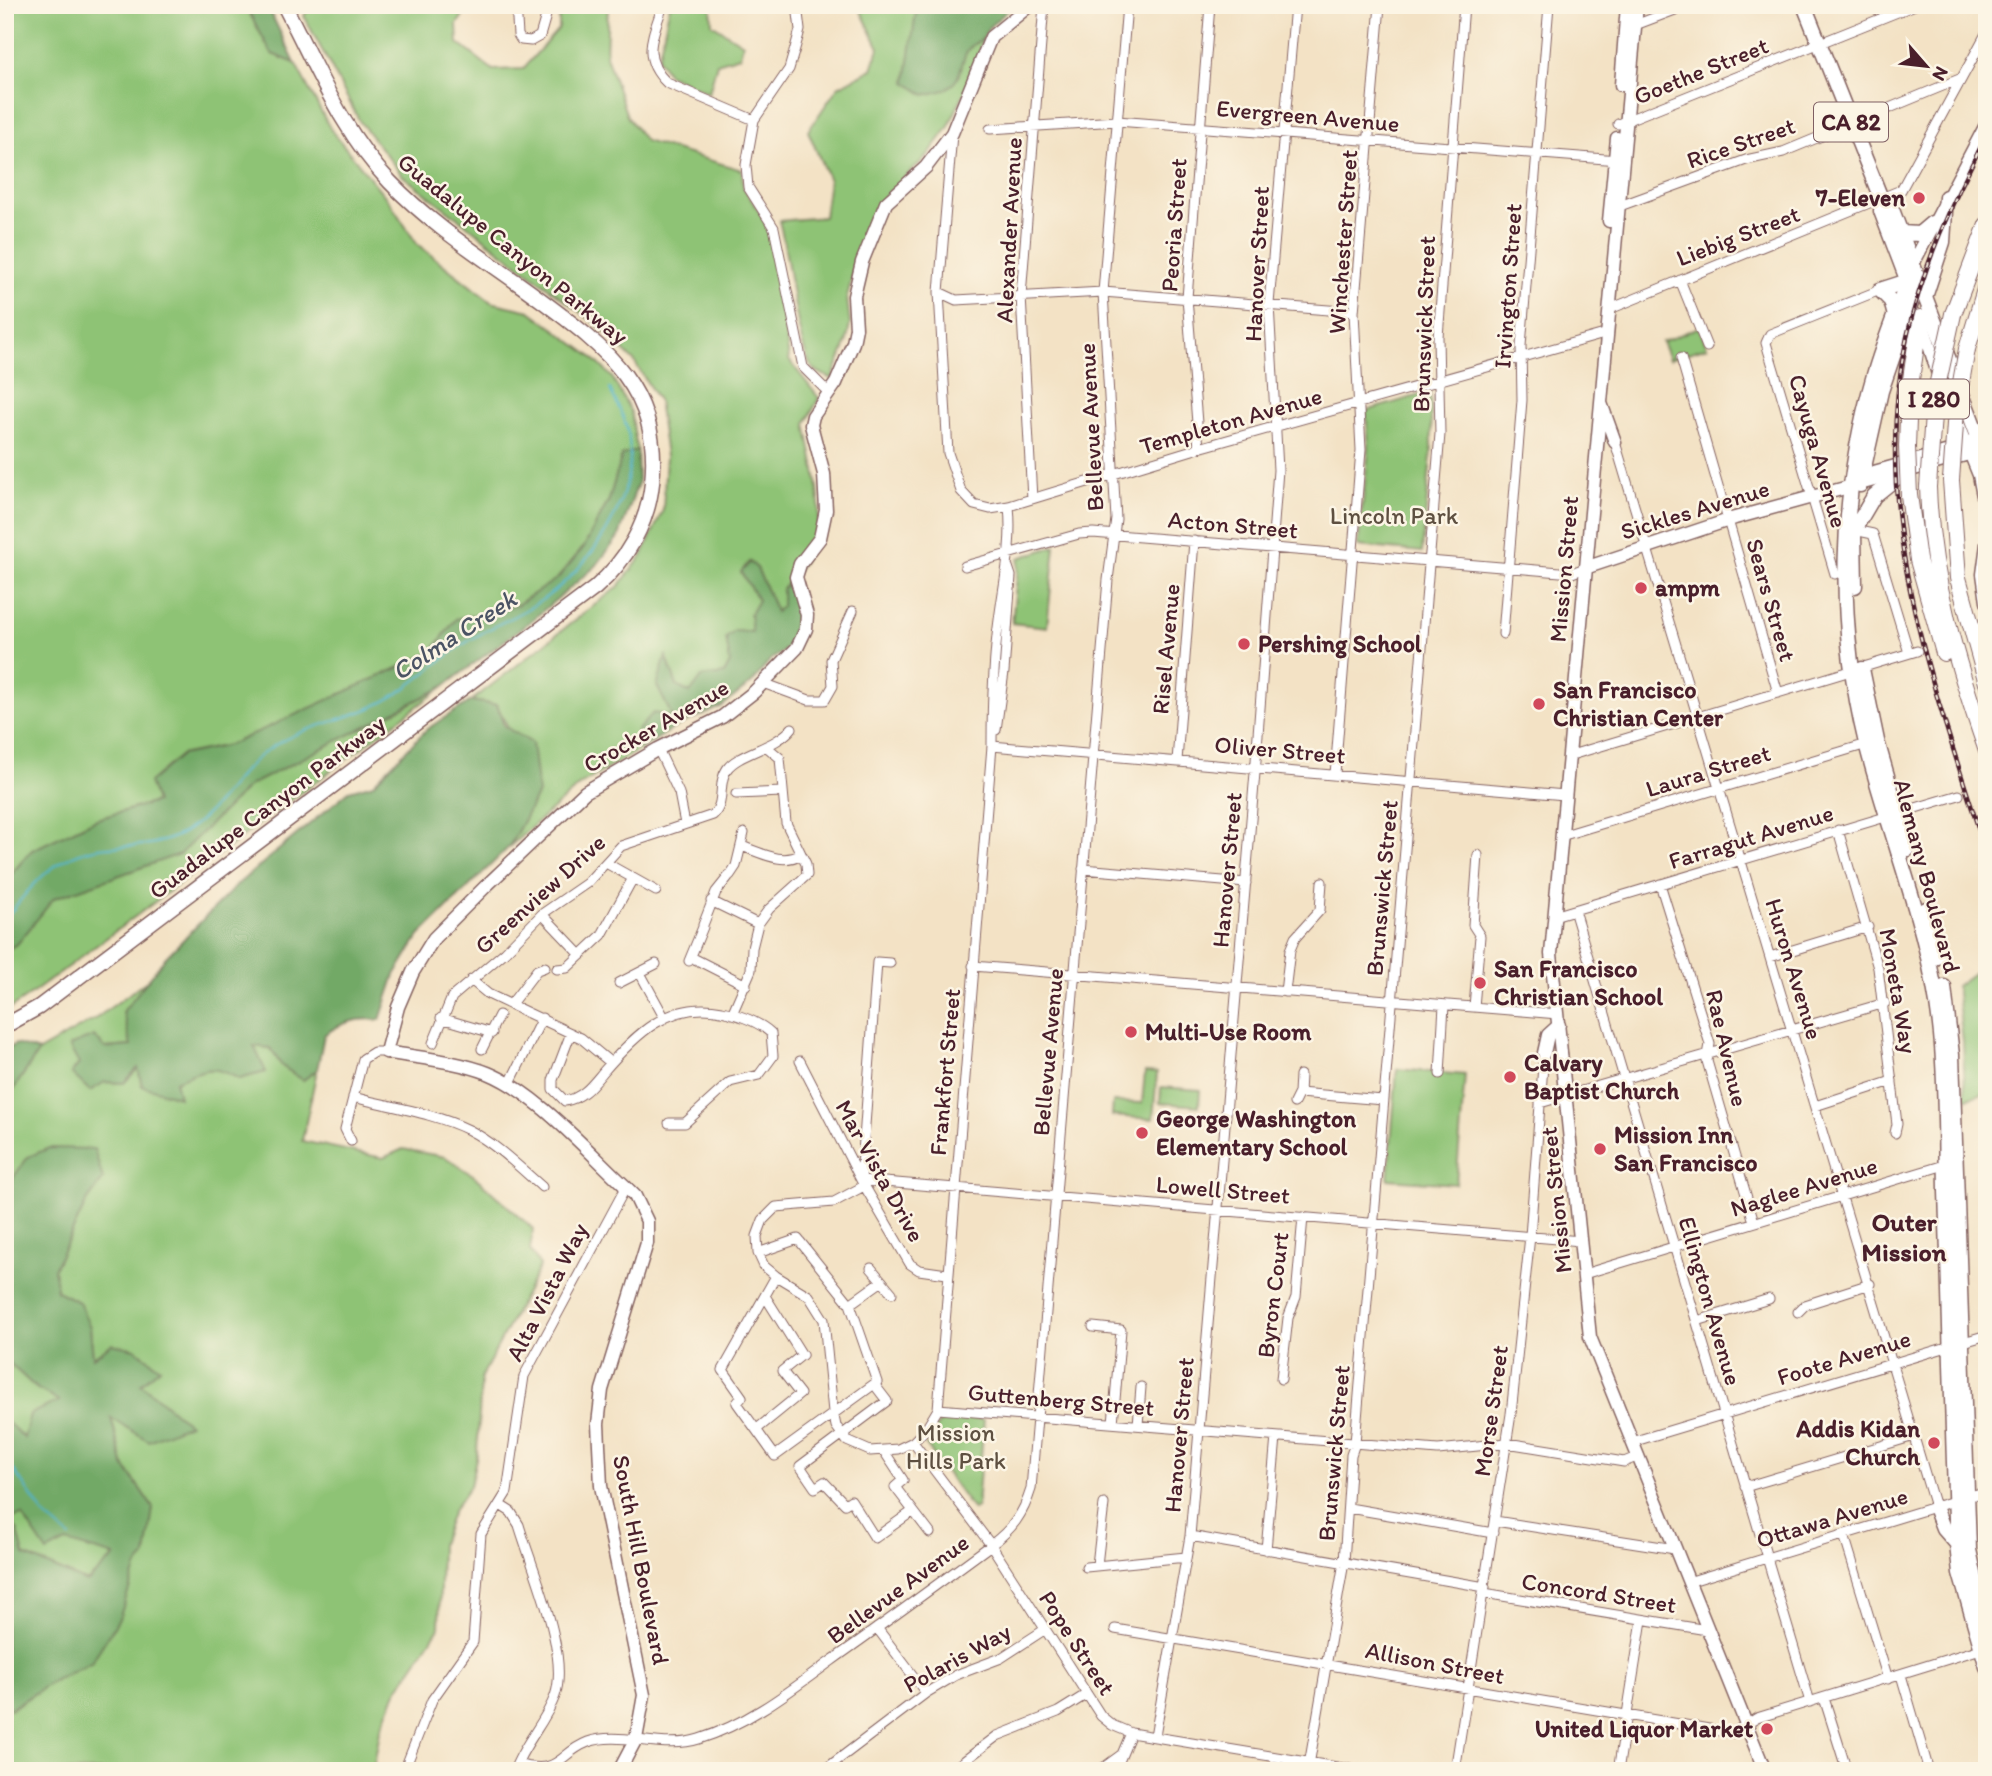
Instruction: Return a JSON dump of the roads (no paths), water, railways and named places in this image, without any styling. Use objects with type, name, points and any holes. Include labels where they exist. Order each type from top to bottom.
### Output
[{"type":"highway","name":"I 280","points":[[1986,750],[1956,661],[1941,602],[1931,541],[1928,487],[1934,400],[1953,313],[1987,225]]},
{"type":"highway","name":"I 280","points":[[1987,283],[1967,349],[1956,410],[1951,480],[1953,531],[1961,594],[1987,683]]},
{"type":"highway","points":[[1920,318],[1909,393],[1907,447],[1909,495],[1918,561],[1935,628],[1986,750]]},
{"type":"main road","name":"Guadalupe Canyon Parkway","points":[[5,1027],[38,1007],[595,588],[627,553],[649,503],[653,464],[650,433],[638,395],[621,368],[594,340],[418,207],[384,176],[347,125],[284,5]]},
{"type":"main road","name":"CA 82","points":[[1804,5],[1882,201],[1881,211],[1908,281],[1919,297]]},
{"type":"main road","points":[[1898,340],[1920,318],[1919,297],[1943,242],[1946,197]]},
{"type":"main road","name":"CA 82","points":[[1882,201],[1891,207],[1913,264],[1919,297],[1980,448]]},
{"type":"main road","points":[[1901,233],[1919,234],[1932,223]]},
{"type":"main road","name":"Alemany Boulevard","points":[[1913,264],[1874,374],[1844,546],[1845,593],[1867,744],[1933,936],[1944,989],[1952,1055],[1951,1164],[1961,1497],[1971,1570],[1987,1633]]},
{"type":"main road","points":[[1895,316],[1891,301],[1880,290],[1908,281]]},
{"type":"main road","name":"Alemany Boulevard","points":[[1893,815],[1877,741],[1857,669],[1854,530],[1856,481],[1898,340],[1919,297]]},
{"type":"main road","points":[[1854,530],[1874,496],[1900,475]]},
{"type":"main road","points":[[1835,574],[1845,593]]},
{"type":"main road","name":"Guadalupe Canyon Parkway","points":[[5,1038],[38,1007]]},
{"type":"main road","name":"Alemany Boulevard","points":[[1961,1497],[1957,1544],[1961,1573],[1984,1648],[1987,1667]]},
{"type":"main road","points":[[1936,1507],[1943,1528],[1957,1544]]},
{"type":"street","points":[[516,5],[518,36],[521,40],[531,41],[540,36],[549,5]]},
{"type":"street","points":[[663,5],[650,46],[651,62],[658,74],[667,83],[754,120]]},
{"type":"street","points":[[797,5],[800,30],[789,69],[754,120],[746,165],[748,187],[774,228],[803,367],[829,393]]},
{"type":"street","name":"Crocker Avenue","points":[[386,1052],[407,985],[434,938],[585,792],[658,749],[722,717],[763,683],[797,648],[806,629],[807,615],[796,577],[800,564],[816,544],[825,523],[824,474],[811,425],[813,416],[829,393],[853,343],[856,286],[884,207],[926,167],[952,133],[991,37],[1030,5]]},
{"type":"street","name":"Alexander Avenue","points":[[1032,499],[1021,296],[1044,5]]},
{"type":"street","name":"Bellevue Avenue","points":[[516,1767],[535,1769],[559,1763],[589,1741],[636,1739],[666,1745],[696,1740],[728,1729],[774,1702],[1009,1532],[1026,1506],[1031,1489],[1093,754],[1116,519],[1103,292],[1127,5]]},
{"type":"street","name":"Peoria Street","points":[[1199,448],[1187,298],[1210,5]]},
{"type":"street","name":"Hanover Street","points":[[1155,1736],[1190,1536],[1246,883],[1278,470],[1269,304],[1295,5]]},
{"type":"street","name":"Winchester Street","points":[[1335,774],[1362,450],[1354,312],[1380,5]]},
{"type":"street","name":"Brunswick Street","points":[[1308,1766],[1344,1562],[1355,1443],[1440,434],[1438,337],[1464,5]]},
{"type":"street","name":"Irvington Street","points":[[1503,634],[1509,568],[1507,556],[1522,400],[1521,357],[1549,5]]},
{"type":"street","name":"Mission Street","points":[[1627,5],[1630,27]]},
{"type":"street","name":"Mission Street","points":[[1636,5],[1630,27],[1618,160],[1604,334],[1604,379],[1600,391],[1596,433],[1551,954],[1590,1337],[1765,1771]]},
{"type":"street","points":[[1630,27],[1688,5]]},
{"type":"street","name":"Goethe Street","points":[[1622,123],[1915,5]]},
{"type":"street","name":"Liebig Street","points":[[1610,309],[1882,201],[1907,184],[1987,32]]},
{"type":"street","name":"Rice Street","points":[[1614,208],[1735,164],[1783,152],[1962,78]]},
{"type":"street","name":"Evergreen Avenue","points":[[989,129],[1117,121],[1285,132],[1536,156],[1618,160]]},
{"type":"street","name":"Alemany Boulevard","points":[[1913,264],[1932,223],[1987,123]]},
{"type":"street","name":"Templeton Avenue","points":[[952,133],[939,292],[948,453],[961,491],[974,505],[990,509],[1009,506],[1199,448],[1604,334]]},
{"type":"street","name":"Mission Street","points":[[1604,334],[1610,309],[1614,208]]},
{"type":"street","points":[[1680,280],[1707,347]]},
{"type":"street","name":"Cayuga Avenue","points":[[1835,574],[1815,495],[1766,338],[1880,290]]},
{"type":"street","points":[[939,292],[956,300],[1103,292],[1354,312]]},
{"type":"street","points":[[941,315],[956,300]]},
{"type":"street","points":[[1920,318],[1980,448],[1987,517]]},
{"type":"street","name":"Sears Street","points":[[1681,358],[1778,693]]},
{"type":"street","points":[[1600,391],[1615,442]]},
{"type":"street","points":[[1596,433],[1615,442]]},
{"type":"street","name":"Huron Avenue","points":[[1615,442],[1936,1507]]},
{"type":"street","name":"Sickles Avenue","points":[[1585,568],[1815,495],[1832,485],[1900,475],[1980,448]]},
{"type":"street","name":"Sickles Avenue","points":[[1856,481],[1980,448]]},
{"type":"street","name":"Frankfort Street","points":[[938,1409],[992,742],[997,727],[1004,672],[1011,576],[1007,566],[1011,552],[1009,506]]},
{"type":"street","points":[[1568,756],[1913,652],[1873,534],[1854,530]]},
{"type":"street","name":"Acton Street","points":[[965,566],[1079,534],[1113,534],[1572,573],[1585,568]]},
{"type":"street","name":"Risel Avenue","points":[[1177,761],[1194,541]]},
{"type":"street","points":[[1987,544],[1983,574],[1987,602]]},
{"type":"street","points":[[763,683],[809,700],[825,700],[832,686],[831,660],[853,611]]},
{"type":"street","name":"Greenview Drive","points":[[433,1043],[441,1018],[452,997],[505,952],[542,914],[578,890],[627,842],[717,813],[722,779],[727,768],[738,759],[767,747],[793,728]]},
{"type":"street","name":"Oliver Street","points":[[992,742],[1093,754],[1565,795]]},
{"type":"street","name":"Laura Street","points":[[1561,836],[1867,744]]},
{"type":"street","points":[[732,1014],[746,985],[758,924],[769,909],[805,879],[807,870],[786,822],[780,758],[767,747]]},
{"type":"street","points":[[658,749],[679,793],[685,824]]},
{"type":"street","points":[[736,794],[782,792]]},
{"type":"street","name":"Farragut Avenue","points":[[1554,916],[1959,795]]},
{"type":"street","name":"Moneta Way","points":[[1815,1106],[1892,1081],[1885,1003],[1868,927],[1838,830]]},
{"type":"street","points":[[744,833],[729,876],[711,901],[690,959],[746,985]]},
{"type":"street","points":[[741,846],[780,859],[789,860],[801,854]]},
{"type":"street","points":[[1474,1007],[1480,936],[1473,925],[1478,855]]},
{"type":"street","points":[[606,863],[656,891]]},
{"type":"street","points":[[1083,869],[1246,883]]},
{"type":"street","points":[[557,969],[566,968],[603,934],[632,878]]},
{"type":"street","points":[[1285,992],[1290,950],[1295,938],[1320,910],[1322,882]]},
{"type":"street","name":"Rae Avenue","points":[[1660,884],[1710,1044],[1707,1054],[1754,1222]]},
{"type":"street","points":[[711,901],[758,924]]},
{"type":"street","name":"Ellington Avenue","points":[[1574,910],[1810,1702]]},
{"type":"street","points":[[542,914],[581,955]]},
{"type":"street","points":[[1770,957],[1868,927]]},
{"type":"street","points":[[890,963],[877,962],[863,1183],[834,1202],[776,1207],[763,1220],[757,1236],[758,1254],[764,1266],[776,1276],[809,1296],[824,1320],[833,1412],[841,1435],[856,1447],[884,1451],[913,1442],[938,1409]]},
{"type":"street","points":[[620,983],[656,964]]},
{"type":"street","points":[[973,966],[1474,1007],[1558,1020],[1548,1035],[1544,1053]]},
{"type":"street","points":[[511,1004],[537,970],[545,967]]},
{"type":"street","points":[[640,973],[664,1017]]},
{"type":"street","points":[[471,980],[488,994],[571,1033],[611,1063]]},
{"type":"street","points":[[1540,1103],[1885,1003]]},
{"type":"street","points":[[1440,1074],[1444,1005]]},
{"type":"street","points":[[571,1033],[553,1080],[553,1089],[565,1101],[577,1099],[636,1035],[664,1017],[694,1007],[732,1014],[759,1024],[771,1033],[774,1049],[771,1061],[754,1077],[730,1083],[685,1123],[669,1123]]},
{"type":"street","points":[[482,1049],[499,1014]]},
{"type":"street","points":[[441,1018],[492,1033]]},
{"type":"street","points":[[509,1084],[542,1018]]},
{"type":"street","points":[[351,1141],[345,1129],[363,1059],[368,1054],[386,1052]]},
{"type":"street","name":"South Hill Boulevard","points":[[386,1052],[487,1073],[509,1084],[626,1187],[635,1196],[647,1221],[647,1243],[602,1390],[598,1438],[601,1486],[642,1679],[643,1710],[636,1739],[619,1771]]},
{"type":"street","name":"Morse Street","points":[[1455,1771],[1507,1443],[1530,1236],[1544,1053]]},
{"type":"street","name":"Mar Vista Drive","points":[[800,1061],[863,1183],[909,1264],[919,1270],[947,1273]]},
{"type":"street","points":[[1294,1103],[1299,1093],[1300,1075]]},
{"type":"street","points":[[1892,1081],[1897,1124],[1895,1133]]},
{"type":"street","points":[[1299,1093],[1383,1100]]},
{"type":"street","points":[[353,1097],[432,1117],[468,1130],[501,1151],[542,1186]]},
{"type":"street","name":"Naglee Avenue","points":[[1584,1274],[1951,1164]]},
{"type":"street","name":"Lowell Street","points":[[863,1183],[954,1187],[1581,1241]]},
{"type":"street","name":"Alta Vista Way","points":[[404,1771],[432,1700],[473,1642],[481,1534],[500,1505],[510,1478],[524,1376],[626,1187]]},
{"type":"street","name":"Byron Court","points":[[1281,1379],[1288,1318],[1296,1297],[1303,1217]]},
{"type":"street","points":[[758,1254],[798,1239],[850,1304],[877,1382],[775,1456],[737,1403],[742,1397],[723,1370],[776,1276]]},
{"type":"street","points":[[871,1268],[891,1293]]},
{"type":"street","points":[[850,1304],[882,1281]]},
{"type":"street","points":[[1798,1312],[1805,1305],[1870,1284]]},
{"type":"street","points":[[757,1429],[800,1394],[782,1371],[802,1355],[765,1296]]},
{"type":"street","points":[[1697,1321],[1769,1299]]},
{"type":"street","points":[[1093,1327],[1121,1330],[1113,1423]]},
{"type":"street","name":"Foote Avenue","points":[[1632,1442],[1987,1335]]},
{"type":"street","points":[[874,1384],[887,1401],[800,1466],[815,1488],[824,1482],[845,1504],[851,1500],[875,1538],[913,1511]]},
{"type":"street","points":[[1138,1425],[1141,1387]]},
{"type":"street","name":"Guttenberg Street","points":[[938,1409],[1438,1450],[1507,1443],[1624,1462],[1639,1456]]},
{"type":"street","points":[[1745,1487],[1914,1436]]},
{"type":"street","points":[[1266,1550],[1276,1437]]},
{"type":"street","name":"Pope Street","points":[[913,1442],[991,1545],[1101,1716],[1131,1733],[1308,1766],[1362,1771]]},
{"type":"street","points":[[884,1451],[903,1480],[895,1487],[930,1533]]},
{"type":"street","name":"Ottawa Avenue","points":[[1688,1582],[1987,1490]]},
{"type":"street","points":[[1097,1565],[1104,1504]]},
{"type":"street","points":[[500,1505],[511,1512],[519,1525],[559,1661],[554,1698],[526,1742],[516,1767]]},
{"type":"street","points":[[1349,1507],[1493,1533]]},
{"type":"street","points":[[1495,1521],[1675,1549]]},
{"type":"street","points":[[1844,1535],[1888,1679]]},
{"type":"street","name":"Concord Street","points":[[1190,1536],[1707,1630]]},
{"type":"street","points":[[1086,1567],[1186,1556]]},
{"type":"street","points":[[1618,1771],[1642,1620]]},
{"type":"street","points":[[877,1628],[926,1693]]},
{"type":"street","name":"Allison Street","points":[[1115,1629],[1173,1636],[1463,1686],[1468,1690],[1733,1733],[1745,1725],[1810,1702],[1984,1648]]},
{"type":"street","name":"Polaris Way","points":[[823,1771],[926,1693],[956,1675],[1001,1658],[1044,1630]]},
{"type":"street","points":[[1901,1675],[1929,1771]]},
{"type":"street","points":[[951,1771],[997,1736],[1058,1712],[1087,1694]]},
{"type":"street","points":[[1825,1698],[1847,1771]]},
{"type":"street","points":[[1115,1771],[1131,1733]]},
{"type":"street","points":[[1099,1771],[1122,1754]]},
{"type":"waterway","name":"Colma Creek","points":[[5,920],[37,881],[62,862],[92,849],[155,843],[181,834],[206,815],[248,767],[272,747],[298,733],[366,710],[390,698],[450,653],[539,602],[558,588],[577,570],[608,529],[626,482],[630,457],[628,433],[610,389]]},
{"type":"waterway","name":"Colma Creek","points":[[5,1457],[44,1515],[70,1537]]},
{"type":"railway","points":[[1987,135],[1962,183],[1921,284],[1907,337],[1897,403],[1895,469],[1901,535],[1912,600],[1928,664],[1987,855]]},
{"type":"place","name":"7-Eleven","points":[[1919,198]]},
{"type":"place","name":"ampm","points":[[1641,588]]},
{"type":"place","name":"Pershing School","points":[[1244,644]]},
{"type":"place","name":"San Francisco Christian Center","points":[[1539,704]]},
{"type":"place","name":"San Francisco Christian School","points":[[1480,983]]},
{"type":"place","name":"Multi-Use Room","points":[[1131,1032]]},
{"type":"place","name":"Calvary Baptist Church","points":[[1510,1077]]},
{"type":"place","name":"George Washington Elementary School","points":[[1142,1133]]},
{"type":"place","name":"Mission Inn San Francisco","points":[[1600,1149]]},
{"type":"place","name":"Addis Kidan Church","points":[[1934,1443]]},
{"type":"place","name":"United Liquor Market","points":[[1767,1729]]},
{"type":"district","name":"Outer Mission","points":[[1904,1237]]},
{"type":"park label","name":"Lincoln Park","points":[[1394,516]]},
{"type":"park label","name":"Mission Hills Park","points":[[956,1447]]}]
